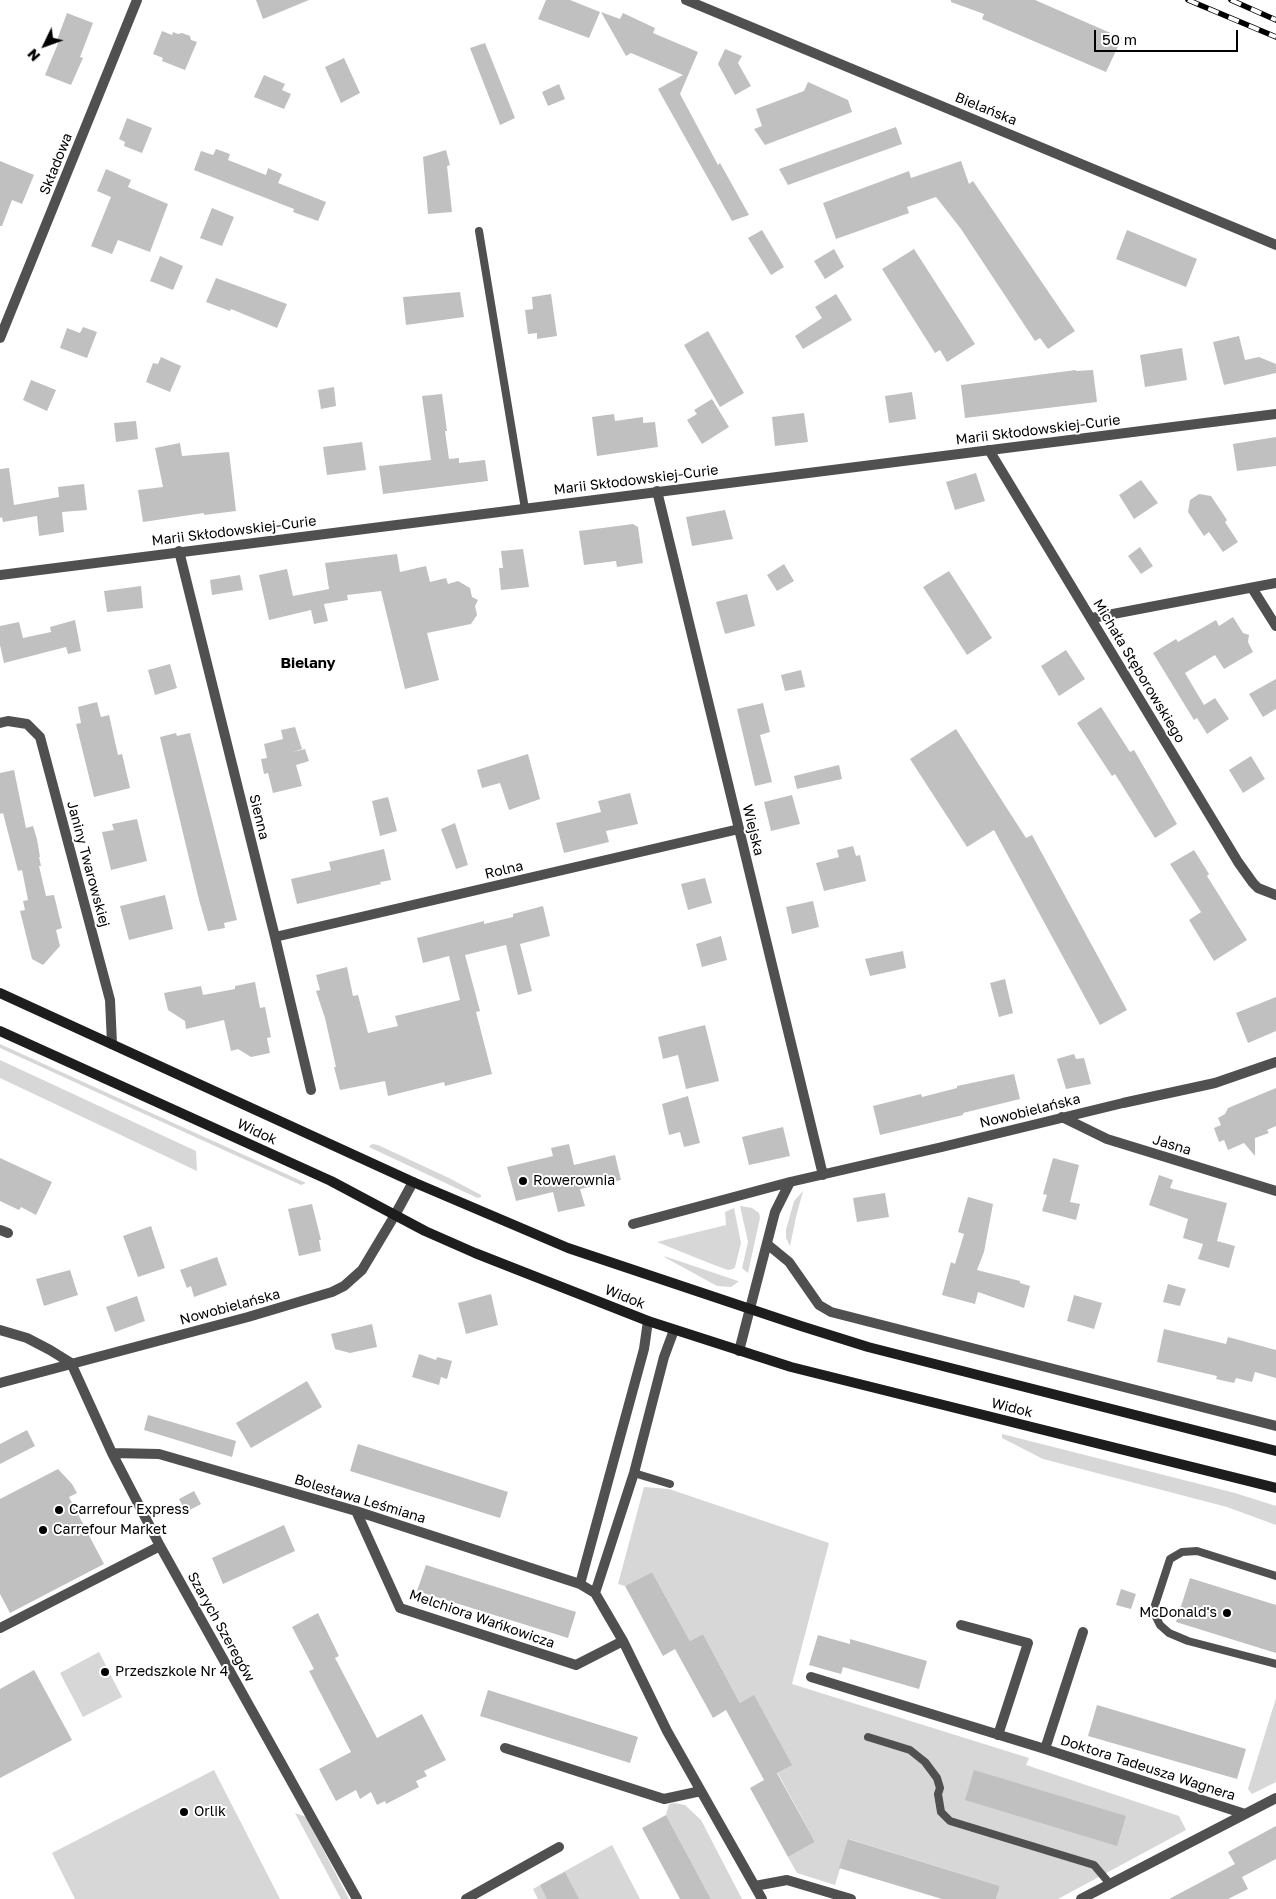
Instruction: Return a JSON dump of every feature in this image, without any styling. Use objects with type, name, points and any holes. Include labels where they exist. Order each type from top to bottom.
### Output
[{"type":"main road","name":"Widok","points":[[0,993],[413,1182],[568,1248],[818,1332],[919,1361],[1276,1451]]},
{"type":"main road","name":"Widok","points":[[0,1032],[345,1188],[425,1231],[648,1321],[791,1367],[1276,1488]]},
{"type":"street","name":"Składowa","points":[[0,338],[137,0]]},
{"type":"street","name":"Bielańska","points":[[686,0],[1276,245]]},
{"type":"street","name":"Marii Skłodowskiej-Curie","points":[[0,575],[1276,414]]},
{"type":"street","name":"Michała Stęborowskiego","points":[[990,450],[1238,862],[1258,888],[1276,896]]},
{"type":"street","name":"Wiejska","points":[[657,491],[823,1175]]},
{"type":"street","name":"Sienna","points":[[179,551],[311,1090]]},
{"type":"street","points":[[1092,618],[1276,583]]},
{"type":"street","points":[[1252,588],[1276,626]]},
{"type":"street","name":"Janiny Twarowskiej","points":[[0,723],[8,721],[27,724],[40,737],[110,1000],[112,1044]]},
{"type":"street","name":"Rolna","points":[[275,937],[739,829]]},
{"type":"street","name":"Nowobielańska","points":[[633,1224],[790,1182],[1062,1117],[1216,1083],[1276,1062]]},
{"type":"street","name":"Jasna","points":[[1062,1117],[1106,1139],[1276,1191]]},
{"type":"street","name":"Nowobielańska","points":[[0,1383],[248,1317],[332,1292],[344,1286],[362,1270],[413,1182]]},
{"type":"street","points":[[739,1351],[775,1212],[790,1182]]},
{"type":"street","points":[[767,1244],[789,1262],[819,1305],[831,1312],[1276,1426]]},
{"type":"street","points":[[580,1584],[644,1349],[648,1321]]},
{"type":"street","points":[[0,1330],[27,1338],[71,1363]]},
{"type":"street","points":[[674,1330],[664,1357],[634,1473],[595,1593],[623,1641],[667,1730],[762,1899]]},
{"type":"street","name":"Szarych Szeregów","points":[[71,1363],[112,1453],[160,1546],[356,1899]]},
{"type":"street","name":"Bolesława Leśmiana","points":[[112,1453],[159,1454],[356,1511],[580,1584],[595,1593]]},
{"type":"street","name":"Melchiora Wańkowicza","points":[[356,1511],[400,1608],[576,1665],[623,1641]]},
{"type":"street","points":[[0,1628],[160,1546]]},
{"type":"street","points":[[961,1625],[1028,1644],[998,1735]]},
{"type":"street","name":"Doktora Tadeusza Wagnera","points":[[1083,1632],[1045,1749],[1245,1814]]},
{"type":"street","points":[[810,1677],[1045,1749]]},
{"type":"street","points":[[505,1748],[664,1799],[701,1791]]},
{"type":"street","name":"Doktora Tadeusza Wagnera","points":[[1081,1899],[1276,1798]]},
{"type":"street","points":[[466,1899],[559,1847]]},
{"type":"street","points":[[755,1886],[787,1880],[851,1899]]},
{"type":"lane","points":[[479,232],[525,509]]},
{"type":"lane","points":[[634,1473],[670,1484]]},
{"type":"lane","points":[[1276,1576],[1197,1551],[1182,1552],[1170,1559],[1156,1605],[1155,1615],[1160,1626],[1175,1636],[1276,1664]]},
{"type":"lane","points":[[868,1737],[910,1750],[925,1762],[937,1778],[940,1788],[938,1794],[941,1812],[950,1821],[1094,1864],[1110,1884]]},
{"type":"shaded area","points":[[0,1044],[306,1183],[301,1185],[140,1112],[0,1048]]},
{"type":"shaded area","points":[[0,1060],[196,1151],[197,1171],[0,1078]]},
{"type":"shaded area","points":[[372,1144],[378,1145],[449,1178],[481,1195],[481,1197],[478,1198],[369,1147]]},
{"type":"shaded area","points":[[803,1191],[790,1246],[786,1238],[786,1230],[794,1201]]},
{"type":"shaded area","points":[[740,1206],[752,1208],[759,1213],[760,1218],[748,1273],[742,1268],[748,1242]]},
{"type":"shaded area","points":[[734,1208],[741,1243],[733,1269],[728,1270],[657,1242],[726,1225],[725,1212]]},
{"type":"shaded area","points":[[664,1256],[738,1282],[731,1287],[717,1286]]},
{"type":"shaded area","points":[[1002,1434],[1235,1493],[1276,1506],[1276,1525],[1227,1507],[1043,1459],[1002,1438]]},
{"type":"shaded area","points":[[644,1487],[669,1489],[829,1543],[792,1684],[1029,1758],[1026,1765],[1179,1816],[1186,1830],[1058,1899],[996,1899],[1000,1886],[849,1839],[835,1885],[797,1873],[788,1857],[815,1842],[703,1634],[690,1641],[652,1572],[625,1586],[618,1584]]},
{"type":"shaded area","points":[[99,1652],[122,1697],[83,1717],[60,1673]]},
{"type":"shaded area","points":[[1276,1698],[1276,1782],[1252,1794],[1248,1789]]},
{"type":"shaded area","name":"Orlik","points":[[214,1770],[280,1899],[75,1899],[52,1853]]},
{"type":"shaded area","points":[[669,1804],[685,1805],[701,1820],[742,1899],[711,1899],[666,1815]]},
{"type":"shaded area","points":[[295,1813],[306,1817],[349,1899],[341,1899]]},
{"type":"shaded area","points":[[612,1845],[640,1899],[538,1899],[533,1889]]},
{"type":"building","points":[[256,0],[309,0],[263,19]]},
{"type":"building","points":[[546,0],[570,0],[600,12],[589,38],[538,19]]},
{"type":"building","points":[[951,0],[1035,0],[1122,38],[1106,72],[982,19],[984,14],[951,2]]},
{"type":"building","points":[[601,12],[620,19],[623,13],[655,28],[653,33],[698,52],[680,94],[718,165],[720,163],[749,215],[732,221],[658,89],[683,75],[631,53],[626,56]]},
{"type":"building","points":[[67,13],[93,23],[80,57],[83,58],[71,85],[45,75],[59,41],[57,40]]},
{"type":"building","points":[[162,31],[172,35],[173,32],[182,33],[190,36],[191,40],[197,42],[185,70],[162,61],[163,58],[153,54]]},
{"type":"building","points":[[485,43],[515,118],[500,125],[470,48]]},
{"type":"building","points":[[725,49],[742,56],[738,63],[751,86],[735,95],[718,64]]},
{"type":"building","points":[[344,58],[360,93],[341,103],[325,67]]},
{"type":"building","points":[[264,75],[285,84],[282,90],[291,94],[284,109],[254,97]]},
{"type":"building","points":[[808,82],[848,100],[852,112],[765,145],[754,129],[762,126],[756,109],[804,91]]},
{"type":"building","points":[[559,84],[565,99],[548,106],[542,92]]},
{"type":"building","points":[[127,118],[152,128],[142,153],[124,146],[125,142],[119,139]]},
{"type":"building","points":[[896,127],[902,144],[788,185],[779,169]]},
{"type":"building","points":[[216,149],[230,154],[228,160],[266,175],[268,168],[282,174],[278,183],[326,202],[318,221],[293,212],[294,209],[194,170],[201,151],[213,155]]},
{"type":"building","points":[[446,150],[450,165],[447,166],[452,212],[428,214],[423,157]]},
{"type":"building","points":[[0,161],[34,175],[22,204],[12,200],[2,226],[0,226]]},
{"type":"building","points":[[961,161],[969,184],[973,181],[1075,331],[1048,349],[1040,338],[1035,341],[961,229],[936,197],[907,207],[909,213],[836,239],[823,203],[909,171],[911,178]]},
{"type":"building","points":[[106,169],[131,180],[128,187],[168,204],[150,252],[118,240],[112,254],[91,246],[111,197],[97,191]]},
{"type":"building","points":[[212,208],[234,217],[222,246],[200,238]]},
{"type":"building","points":[[762,230],[784,267],[771,275],[748,238]]},
{"type":"building","points":[[1127,230],[1197,259],[1186,287],[1116,259]]},
{"type":"building","points":[[834,249],[844,267],[825,279],[814,261]]},
{"type":"building","points":[[914,249],[975,344],[947,362],[940,350],[935,353],[882,269]]},
{"type":"building","points":[[160,256],[183,266],[173,290],[150,281]]},
{"type":"building","points":[[216,278],[287,304],[277,328],[231,309],[230,311],[206,302]]},
{"type":"building","points":[[460,292],[464,317],[406,325],[403,297]]},
{"type":"building","points":[[551,294],[557,336],[537,339],[537,333],[528,334],[525,310],[533,309],[532,297]]},
{"type":"building","points":[[836,294],[852,320],[803,349],[795,336],[822,318],[815,307]]},
{"type":"building","points":[[83,327],[97,332],[87,358],[60,348],[67,328],[80,333]]},
{"type":"building","points":[[708,331],[744,393],[720,407],[684,345]]},
{"type":"building","points":[[1239,336],[1245,360],[1259,357],[1276,364],[1276,373],[1224,385],[1213,342]]},
{"type":"building","points":[[1182,348],[1187,380],[1145,387],[1140,355]]},
{"type":"building","points":[[161,357],[181,366],[170,392],[146,382],[153,363],[158,364]]},
{"type":"building","points":[[1076,370],[1093,370],[1097,402],[965,418],[961,385]]},
{"type":"building","points":[[31,380],[56,390],[47,411],[23,400]]},
{"type":"building","points":[[334,387],[336,406],[321,409],[318,390]]},
{"type":"building","points":[[912,392],[916,419],[889,423],[885,396]]},
{"type":"building","points":[[442,394],[449,459],[459,458],[459,463],[485,460],[488,481],[383,494],[379,466],[431,460],[422,396]]},
{"type":"building","points":[[712,399],[729,427],[702,444],[687,420],[697,414],[694,410]]},
{"type":"building","points":[[804,413],[808,442],[775,446],[772,417]]},
{"type":"building","points":[[614,414],[615,421],[643,417],[643,423],[655,422],[658,447],[597,456],[592,417]]},
{"type":"building","points":[[136,421],[138,439],[116,442],[114,423]]},
{"type":"building","points":[[1276,437],[1276,466],[1237,471],[1233,444]]},
{"type":"building","points":[[362,442],[366,470],[327,475],[323,447]]},
{"type":"building","points":[[180,443],[182,456],[229,452],[236,511],[204,515],[204,513],[143,522],[138,490],[163,487],[155,448]]},
{"type":"building","points":[[9,468],[14,505],[59,497],[58,487],[84,484],[87,510],[62,512],[64,532],[39,536],[37,516],[3,522],[2,517],[0,518],[0,469]]},
{"type":"building","points":[[976,473],[985,501],[955,510],[946,482]]},
{"type":"building","points":[[1141,480],[1158,503],[1134,519],[1119,495]]},
{"type":"building","points":[[1199,494],[1211,496],[1227,520],[1225,522],[1238,542],[1223,552],[1209,532],[1204,536],[1188,512],[1190,500]]},
{"type":"building","points":[[725,510],[733,539],[692,546],[686,517]]},
{"type":"building","points":[[633,524],[638,527],[643,563],[617,567],[616,561],[584,565],[579,531]]},
{"type":"building","points":[[1140,547],[1153,566],[1141,574],[1128,556]]},
{"type":"building","points":[[523,549],[529,587],[501,590],[499,568],[503,568],[501,551]]},
{"type":"building","points":[[397,554],[400,572],[426,566],[430,582],[446,578],[448,584],[458,581],[470,588],[472,597],[478,600],[475,606],[477,615],[471,624],[427,633],[439,680],[405,689],[381,591],[347,595],[348,600],[324,604],[328,621],[314,624],[311,610],[269,620],[259,575],[287,569],[293,596],[329,589],[325,563]]},
{"type":"building","points":[[784,564],[794,581],[777,591],[767,575]]},
{"type":"building","points":[[949,571],[992,638],[967,655],[923,587]]},
{"type":"building","points":[[240,575],[243,590],[212,595],[210,580]]},
{"type":"building","points":[[141,586],[143,608],[107,612],[104,591]]},
{"type":"building","points":[[747,594],[755,626],[725,634],[716,602]]},
{"type":"building","points":[[1233,617],[1243,633],[1249,635],[1248,642],[1253,652],[1224,669],[1215,655],[1185,673],[1204,705],[1215,698],[1229,719],[1207,734],[1197,718],[1194,720],[1153,653],[1176,639],[1178,642],[1216,620],[1219,626]]},
{"type":"building","points":[[75,620],[81,651],[68,654],[66,647],[4,663],[0,645],[0,626],[19,622],[23,638],[51,632],[50,627]]},
{"type":"building","points":[[1066,650],[1085,679],[1059,696],[1041,666]]},
{"type":"building","points":[[170,664],[177,688],[155,695],[148,670]]},
{"type":"building","points":[[801,670],[805,687],[785,691],[781,675]]},
{"type":"building","points":[[1276,679],[1276,709],[1263,717],[1249,694]]},
{"type":"building","points":[[97,702],[101,717],[109,715],[118,755],[122,754],[130,788],[94,797],[76,724],[81,723],[78,707]]},
{"type":"building","points":[[763,703],[770,732],[760,735],[772,782],[755,786],[737,709]]},
{"type":"building","points":[[1101,707],[1130,752],[1134,750],[1177,824],[1155,838],[1115,774],[1112,776],[1077,723]]},
{"type":"building","points":[[295,727],[302,749],[293,752],[305,749],[309,761],[296,765],[302,786],[273,793],[268,773],[264,774],[261,759],[267,758],[264,744],[283,739],[281,730]]},
{"type":"building","points":[[956,729],[1026,838],[1032,835],[1127,1010],[1100,1025],[994,830],[967,847],[910,759]]},
{"type":"building","points":[[176,733],[177,736],[190,733],[237,920],[224,923],[225,928],[208,931],[199,900],[160,737]]},
{"type":"building","points":[[528,754],[540,799],[509,810],[500,783],[482,788],[477,770]]},
{"type":"building","points":[[1251,756],[1265,779],[1243,793],[1229,770]]},
{"type":"building","points":[[839,765],[842,779],[797,789],[794,776]]},
{"type":"building","points":[[14,770],[26,828],[33,826],[37,839],[41,866],[39,866],[46,896],[54,895],[62,928],[56,930],[60,946],[43,965],[32,959],[20,911],[25,910],[23,901],[28,900],[22,870],[18,871],[3,813],[0,814],[0,773]]},
{"type":"building","points":[[630,793],[638,824],[606,831],[609,842],[564,853],[556,823],[601,812],[598,801]]},
{"type":"building","points":[[792,795],[800,824],[771,831],[764,802]]},
{"type":"building","points":[[388,797],[397,831],[380,836],[372,801]]},
{"type":"building","points":[[137,819],[147,861],[111,870],[102,832],[114,830],[112,824]]},
{"type":"building","points":[[455,823],[468,865],[456,869],[441,829]]},
{"type":"building","points":[[853,846],[856,856],[860,855],[866,881],[824,891],[816,863],[839,857],[837,850]]},
{"type":"building","points":[[384,849],[391,880],[297,904],[291,879],[331,870],[329,862]]},
{"type":"building","points":[[1194,850],[1209,874],[1207,876],[1247,940],[1214,961],[1189,920],[1201,912],[1170,864]]},
{"type":"building","points":[[705,878],[712,903],[688,910],[681,884]]},
{"type":"building","points":[[165,895],[173,929],[129,940],[120,906]]},
{"type":"building","points":[[813,901],[819,927],[792,934],[786,907]]},
{"type":"building","points":[[543,906],[550,936],[520,944],[532,991],[518,995],[506,945],[465,955],[480,1011],[476,1012],[492,1074],[445,1086],[444,1082],[388,1096],[385,1081],[340,1090],[325,1018],[316,991],[320,990],[316,975],[347,967],[353,996],[358,995],[368,1033],[398,1026],[395,1016],[460,1000],[449,956],[423,963],[417,938],[484,921],[484,924],[513,917],[513,914]]},
{"type":"building","points":[[721,936],[727,960],[702,967],[696,944]]},
{"type":"building","points":[[903,951],[906,968],[870,976],[865,959]]},
{"type":"building","points":[[1005,979],[1013,1013],[999,1017],[990,983]]},
{"type":"building","points":[[255,982],[260,1008],[265,1007],[271,1037],[267,1038],[270,1053],[251,1057],[238,1049],[231,1051],[224,1020],[186,1029],[185,1021],[168,1010],[164,993],[201,986],[203,995],[235,989],[235,986]]},
{"type":"building","points":[[1276,997],[1276,1031],[1248,1043],[1236,1013]]},
{"type":"building","points":[[705,1025],[719,1081],[686,1089],[678,1055],[663,1059],[658,1037]]},
{"type":"building","points":[[1074,1054],[1076,1059],[1084,1058],[1091,1084],[1066,1089],[1057,1059]]},
{"type":"building","points":[[1014,1074],[1020,1099],[880,1135],[873,1106],[921,1094],[922,1097],[957,1088],[957,1086]]},
{"type":"building","points":[[1276,1088],[1276,1126],[1267,1130],[1269,1133],[1255,1138],[1255,1156],[1244,1143],[1228,1150],[1224,1140],[1219,1142],[1214,1128],[1221,1125],[1218,1118],[1225,1114],[1228,1108]]},
{"type":"building","points":[[688,1096],[700,1143],[684,1147],[680,1132],[669,1135],[662,1104]]},
{"type":"building","points":[[783,1127],[790,1156],[749,1165],[742,1137]]},
{"type":"building","points":[[569,1144],[574,1165],[615,1155],[621,1180],[580,1189],[585,1206],[558,1212],[553,1192],[516,1201],[507,1167],[553,1156],[551,1148]]},
{"type":"building","points":[[0,1158],[52,1182],[36,1215],[21,1207],[19,1210],[0,1201]]},
{"type":"building","points":[[1053,1158],[1079,1165],[1070,1202],[1080,1204],[1076,1220],[1042,1211],[1047,1195],[1043,1194]]},
{"type":"building","points":[[1159,1175],[1173,1180],[1170,1188],[1227,1203],[1217,1241],[1235,1246],[1229,1268],[1198,1259],[1203,1244],[1183,1238],[1188,1219],[1149,1205]]},
{"type":"building","points":[[885,1193],[889,1217],[857,1222],[853,1198]]},
{"type":"building","points":[[968,1197],[993,1204],[984,1252],[977,1270],[1020,1281],[1020,1283],[1030,1286],[1024,1308],[978,1292],[975,1304],[942,1295],[951,1262],[955,1264],[964,1234],[958,1232]]},
{"type":"building","points":[[312,1204],[321,1240],[319,1240],[321,1251],[299,1256],[288,1209]]},
{"type":"building","points":[[151,1226],[165,1268],[138,1277],[123,1236]]},
{"type":"building","points":[[217,1257],[227,1285],[194,1297],[191,1286],[187,1288],[180,1270]]},
{"type":"building","points":[[70,1270],[78,1295],[44,1306],[36,1279]]},
{"type":"building","points":[[1168,1284],[1186,1289],[1180,1306],[1163,1302]]},
{"type":"building","points":[[491,1294],[498,1325],[466,1334],[458,1303]]},
{"type":"building","points":[[1074,1295],[1102,1303],[1094,1329],[1067,1321]]},
{"type":"building","points":[[137,1296],[145,1321],[115,1332],[106,1307]]},
{"type":"building","points":[[372,1324],[377,1347],[350,1353],[335,1349],[331,1334]]},
{"type":"building","points":[[1164,1329],[1226,1344],[1228,1337],[1276,1350],[1276,1378],[1255,1372],[1252,1382],[1236,1378],[1234,1383],[1216,1379],[1217,1376],[1157,1362]]},
{"type":"building","points":[[419,1354],[436,1360],[437,1357],[452,1361],[447,1379],[441,1377],[439,1385],[412,1377]]},
{"type":"building","points":[[307,1381],[322,1407],[251,1448],[236,1423]]},
{"type":"building","points":[[148,1415],[236,1441],[232,1457],[144,1430]]},
{"type":"building","points":[[27,1430],[35,1446],[0,1464],[0,1444]]},
{"type":"building","points":[[358,1444],[508,1492],[500,1518],[350,1471]]},
{"type":"building","name":"Carrefour Market","points":[[58,1469],[72,1484],[77,1493],[69,1497],[104,1564],[10,1613],[0,1594],[0,1499]]},
{"type":"building","points":[[194,1491],[201,1504],[186,1512],[179,1499]]},
{"type":"building","points":[[284,1525],[295,1551],[223,1584],[212,1558]]},
{"type":"building","points":[[426,1565],[576,1612],[568,1638],[417,1591]]},
{"type":"building","points":[[652,1572],[690,1641],[703,1634],[740,1703],[754,1695],[792,1765],[777,1773],[815,1842],[788,1857],[750,1788],[764,1780],[726,1710],[713,1718],[675,1649],[663,1656],[625,1586]]},
{"type":"building","name":"McDonald's","points":[[1190,1578],[1276,1605],[1276,1653],[1176,1622]]},
{"type":"building","points":[[1121,1589],[1136,1594],[1131,1609],[1116,1605]]},
{"type":"building","points":[[318,1613],[339,1656],[335,1658],[377,1738],[422,1714],[446,1760],[424,1771],[427,1776],[416,1781],[419,1787],[386,1804],[385,1801],[377,1805],[371,1792],[360,1799],[356,1790],[336,1801],[319,1769],[351,1752],[309,1671],[314,1669],[292,1627]]},
{"type":"building","points":[[818,1635],[850,1644],[850,1639],[927,1661],[919,1689],[843,1667],[841,1674],[809,1665]]},
{"type":"building","points":[[34,1670],[72,1740],[0,1778],[0,1689]]},
{"type":"building","points":[[488,1690],[638,1737],[630,1763],[480,1716]]},
{"type":"building","points":[[1097,1705],[1246,1749],[1237,1779],[1088,1736]]},
{"type":"building","points":[[974,1770],[1126,1816],[1117,1846],[965,1800]]},
{"type":"building","points":[[666,1815],[711,1899],[680,1899],[642,1828]]},
{"type":"building","points":[[1276,1826],[1276,1859],[1242,1877],[1248,1889],[1228,1899],[1169,1899],[1235,1864],[1228,1852]]},
{"type":"building","points":[[848,1839],[1000,1886],[996,1899],[942,1899],[839,1868]]},
{"type":"building","points":[[565,1872],[579,1899],[547,1899],[540,1885]]},
{"type":"railway","points":[[1188,0],[1276,37]]},
{"type":"railway","points":[[1231,0],[1276,20]]},
{"type":"place","name":"Rowerownia","points":[[523,1181]]},
{"type":"place","name":"Carrefour Express","points":[[59,1510]]},
{"type":"place","name":"Carrefour Market","points":[[43,1530]]},
{"type":"place","name":"McDonald's","points":[[1227,1613]]},
{"type":"place","name":"Przedszkole Nr 4","points":[[105,1672]]},
{"type":"place","name":"Orlik","points":[[184,1812]]},
{"type":"district","name":"Bielany","points":[[308,663]]}]
